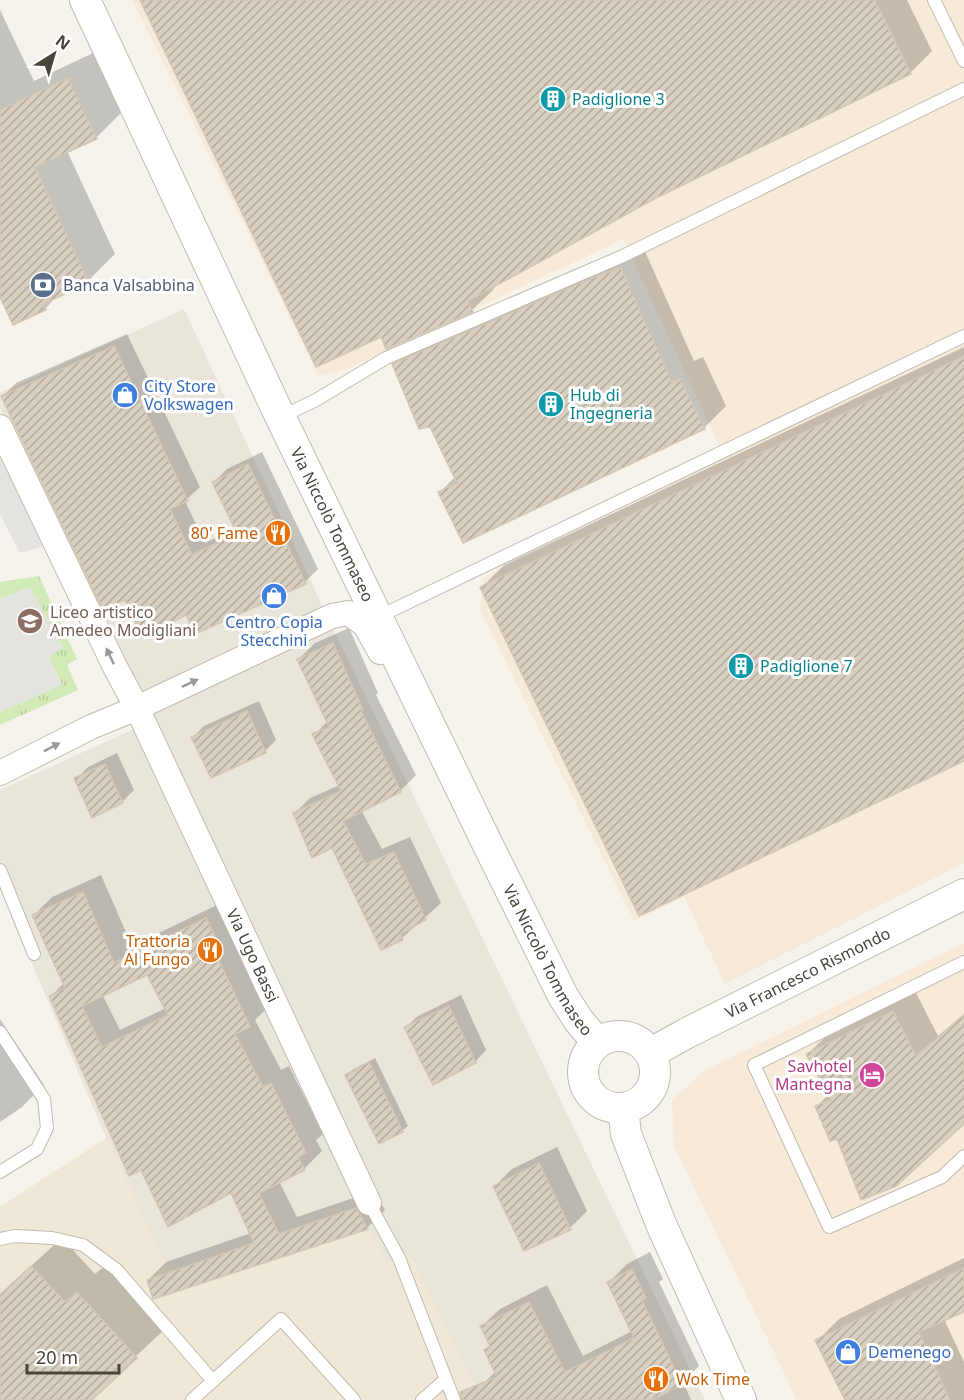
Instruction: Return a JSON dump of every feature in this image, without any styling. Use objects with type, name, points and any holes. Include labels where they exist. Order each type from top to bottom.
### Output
[{"type":"street","name":"Via Niccolò Tommaseo","points":[[85,0],[281,417],[564,996],[579,1021],[597,1042]]},
{"type":"street","name":"Via Ugo Bassi","points":[[0,427],[114,665],[137,708],[369,1203]]},
{"type":"street","points":[[0,773],[91,727],[137,708],[332,616],[348,613],[365,626],[380,652],[403,668]]},
{"type":"street","name":"Via Francesco Rismondo","points":[[651,1053],[964,894]]},
{"type":"street","name":"Via Niccolò Tommaseo","points":[[623,1108],[611,1108],[600,1103],[591,1096],[584,1085],[583,1062],[589,1050],[597,1042],[616,1035],[636,1039],[651,1053]]},
{"type":"street","points":[[651,1053],[655,1073],[649,1093],[633,1106],[623,1108],[626,1134],[657,1214],[741,1400]]},
{"type":"lane","points":[[934,0],[964,61]]},
{"type":"lane","points":[[281,417],[316,400],[386,358],[623,256],[964,89]]},
{"type":"lane","points":[[378,617],[964,336]]},
{"type":"lane","points":[[0,870],[34,954]]},
{"type":"lane","points":[[964,962],[754,1065],[829,1227],[942,1178],[964,1156]]},
{"type":"lane","points":[[0,1032],[44,1099],[47,1128],[37,1149],[0,1172]]},
{"type":"lane","points":[[369,1203],[399,1258],[454,1400]]},
{"type":"lane","points":[[0,1239],[15,1236],[52,1238],[83,1245],[117,1270],[213,1381]]},
{"type":"lane","points":[[192,1400],[281,1319],[354,1400]]},
{"type":"lane","points":[[422,1400],[445,1380]]},
{"type":"shaded area","points":[[132,0],[964,0],[964,863],[725,984],[684,897],[634,921],[480,610],[483,578],[725,458],[623,239],[347,369],[319,376]]},
{"type":"shaded area","points":[[184,309],[328,618],[705,1400],[480,1400],[409,1254],[387,1263],[357,1208],[170,1272],[152,1236],[106,1138],[0,888],[0,790],[147,723],[0,408],[0,393]]},
{"type":"shaded area","points":[[0,453],[46,546],[20,553],[0,514]]},
{"type":"shaded area","name":"Liceo artistico Amedeo Modigliani","points":[[30,587],[63,647],[49,658],[62,685],[0,712],[0,599]]},
{"type":"shaded area","points":[[964,943],[964,1400],[797,1400],[674,1146],[672,1100],[702,1072]]},
{"type":"shaded area","points":[[106,1138],[170,1272],[357,1208],[387,1262],[409,1254],[478,1393],[471,1400],[0,1400],[0,1207]]},
{"type":"green space","points":[[39,576],[77,659],[67,665],[78,690],[0,725],[0,712],[62,684],[49,658],[30,587],[0,599],[0,582]]},
{"type":"building","points":[[140,0],[875,0],[911,74],[656,198],[468,301],[473,312],[386,349],[381,337],[316,367]]},
{"type":"building","points":[[68,78],[97,139],[35,167],[89,283],[43,304],[46,310],[13,325],[0,297],[0,110]]},
{"type":"building","name":"Hub di Ingegneria","points":[[621,268],[672,382],[680,378],[705,429],[463,543],[438,492],[457,483],[430,427],[419,429],[392,364],[602,274]]},
{"type":"building","points":[[114,346],[188,501],[170,509],[192,555],[237,533],[212,482],[248,464],[306,584],[195,634],[186,615],[142,637],[125,600],[103,610],[1,396]]},
{"type":"building","name":"Padiglione 7","points":[[964,356],[964,761],[639,916],[480,587]]},
{"type":"building","points":[[333,643],[363,710],[361,711],[401,792],[343,821],[366,864],[394,852],[426,920],[400,934],[403,940],[381,950],[332,848],[312,858],[293,813],[341,791],[312,734],[329,727],[297,659]]},
{"type":"building","points":[[247,711],[266,753],[211,778],[191,737]]},
{"type":"building","points":[[105,764],[123,803],[92,818],[74,778]]},
{"type":"building","points":[[83,892],[114,963],[206,918],[224,955],[218,958],[250,1027],[235,1034],[263,1087],[271,1083],[306,1153],[298,1157],[305,1170],[259,1193],[279,1234],[356,1208],[368,1229],[153,1299],[147,1280],[254,1243],[231,1193],[168,1227],[141,1170],[129,1176],[49,996],[65,988],[32,915]],"holes":[[[147,975],[168,1015],[102,1047],[82,1006]]]},
{"type":"building","points":[[449,1006],[476,1063],[433,1085],[404,1027]]},
{"type":"building","points":[[893,1011],[916,1056],[964,1015],[964,1124],[896,1186],[861,1200],[837,1139],[830,1141],[815,1106],[831,1100],[806,1054]]},
{"type":"building","points":[[369,1062],[403,1132],[379,1144],[345,1075]]},
{"type":"building","points":[[539,1163],[571,1230],[524,1251],[493,1186]]},
{"type":"building","points":[[31,1266],[65,1302],[77,1292],[137,1358],[92,1400],[0,1400],[0,1295]]},
{"type":"building","points":[[964,1268],[964,1312],[919,1332],[950,1400],[845,1400],[815,1340]]},
{"type":"building","points":[[632,1269],[646,1298],[642,1300],[682,1385],[652,1400],[462,1400],[460,1392],[497,1377],[484,1350],[490,1346],[480,1326],[529,1302],[565,1372],[634,1338],[607,1282]]},
{"type":"place","name":"Padiglione 3","points":[[553,99]]},
{"type":"place","name":"Banca Valsabbina","points":[[43,285]]},
{"type":"place","name":"City Store Volkswagen","points":[[125,395]]},
{"type":"place","name":"Hub di Ingegneria","points":[[551,404]]},
{"type":"place","name":"80' Fame","points":[[278,533]]},
{"type":"place","name":"Centro Copia Stecchini","points":[[274,596]]},
{"type":"place","name":"Liceo artistico Amedeo Modigliani","points":[[30,621]]},
{"type":"place","name":"Padiglione 7","points":[[741,666]]},
{"type":"place","name":"Trattoria Al Fungo","points":[[210,950]]},
{"type":"place","name":"Savhotel Mantegna","points":[[872,1075]]},
{"type":"place","name":"Demenego","points":[[848,1352]]},
{"type":"place","name":"Wok Time","points":[[656,1379]]}]
